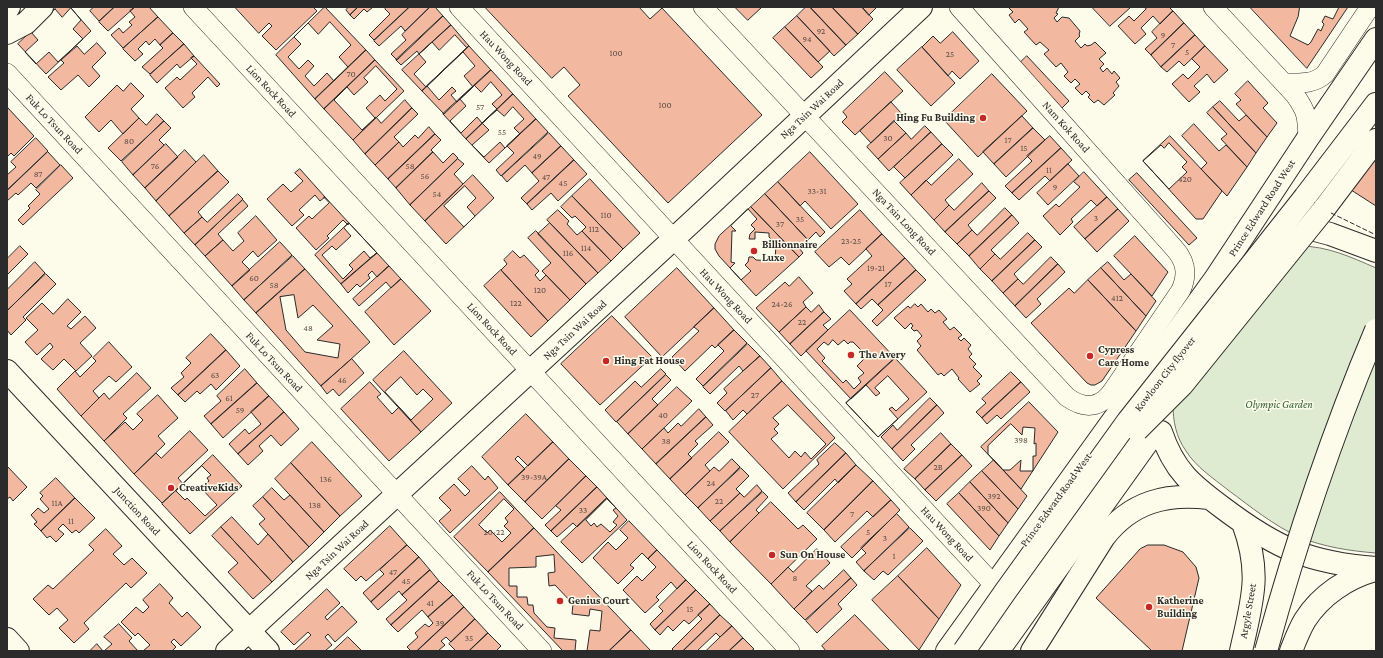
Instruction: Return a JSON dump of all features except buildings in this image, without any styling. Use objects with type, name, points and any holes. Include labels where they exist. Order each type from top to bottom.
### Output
[{"type":"main road","points":[[7,33],[26,23],[42,7]]},
{"type":"main road","name":"Nga Tsin Wai Road","points":[[228,651],[674,239],[921,7]]},
{"type":"main road","name":"Prince Edward Road West","points":[[947,651],[1215,279],[1308,138],[1376,39]]},
{"type":"main road","name":"Kowloon City flyover","points":[[964,651],[1128,422],[1305,197],[1376,104]]},
{"type":"main road","name":"Kowloon City flyover","points":[[978,651],[1015,597],[1137,430],[1182,385],[1328,203],[1376,140]]},
{"type":"main road","points":[[1315,230],[1376,251]]},
{"type":"main road","points":[[1266,651],[1308,511],[1336,431],[1376,330]]},
{"type":"main road","name":"Junction Road","points":[[7,371],[268,651]]},
{"type":"main road","points":[[998,651],[1149,440],[1182,385]]},
{"type":"main road","points":[[1161,432],[1166,446],[1179,470],[1209,498],[1243,524],[1274,543],[1308,557],[1344,565],[1376,568]]},
{"type":"main road","points":[[1032,651],[1104,537],[1122,518],[1145,504],[1157,500],[1186,496],[1209,498]]},
{"type":"main road","name":"Argyle Street","points":[[1241,651],[1254,584],[1252,553],[1243,524]]},
{"type":"main road","points":[[1291,651],[1306,619],[1318,604],[1348,581],[1376,568]]},
{"type":"main road","points":[[7,639],[18,651]]},
{"type":"street","name":"Lion Rock Road","points":[[193,7],[790,651]]},
{"type":"street","name":"Hau Wong Road","points":[[459,7],[994,585]]},
{"type":"street","name":"Nga Tsin Long Road","points":[[703,7],[1067,397],[1074,402],[1083,405],[1092,405],[1100,403],[1108,397],[1113,390]]},
{"type":"street","name":"Nam Kok Road","points":[[959,7],[1174,248],[1183,260],[1185,276],[1181,290],[1113,390]]},
{"type":"street","points":[[1213,7],[1295,95],[1305,109],[1308,118],[1308,138]]},
{"type":"street","points":[[1284,83],[1307,83],[1319,79],[1331,65],[1370,7]]},
{"type":"street","name":"Fuk Lo Tsun Road","points":[[7,73],[542,651]]},
{"type":"green space","name":"Olympic Garden","points":[[1300,246],[1310,246],[1329,250],[1376,268],[1376,553],[1327,546],[1299,537],[1280,527],[1245,503],[1200,467],[1190,457],[1183,446],[1176,429],[1173,405]]},
{"type":"fence","points":[[1331,213],[1376,235]]},
{"type":"place","name":"Hing Fu Building","points":[[983,118]]},
{"type":"place","name":"Billionnaire Luxe","points":[[754,251]]},
{"type":"place","name":"The Avery","points":[[851,355]]},
{"type":"place","name":"Cypress Care Home","points":[[1090,356]]},
{"type":"place","name":"Hing Fat House","points":[[606,361]]},
{"type":"place","name":"CreativeKids","points":[[171,488]]},
{"type":"place","name":"Sun On House","points":[[772,555]]},
{"type":"place","name":"Genius Court","points":[[560,601]]},
{"type":"place","name":"Katherine Building","points":[[1149,607]]}]
